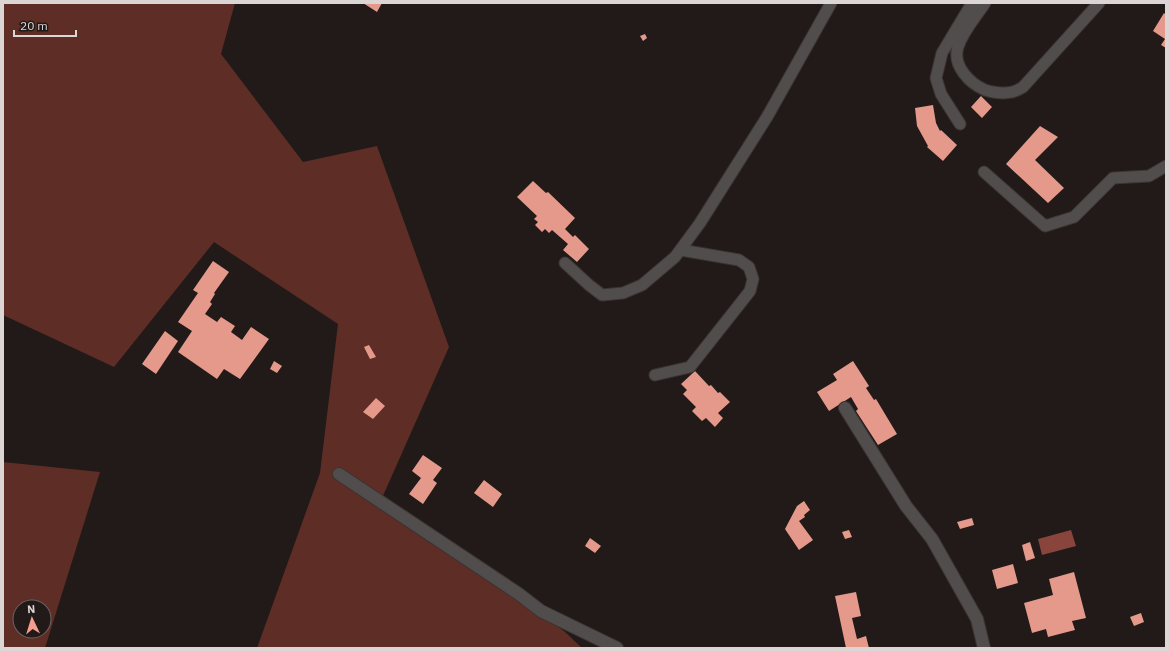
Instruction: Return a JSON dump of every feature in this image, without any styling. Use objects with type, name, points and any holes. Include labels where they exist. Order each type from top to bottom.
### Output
[{"type":"street","points":[[846,408],[906,506],[932,539],[977,619],[984,648]]},
{"type":"street","points":[[338,474],[519,594],[541,611],[617,648]]},
{"type":"lane","points":[[565,263],[602,295],[623,293],[642,285],[675,257],[700,223],[767,117],[831,3]]},
{"type":"lane","points":[[960,124],[941,94],[936,78],[942,53],[972,3]]},
{"type":"lane","points":[[985,3],[966,31],[957,48],[957,64],[968,79],[984,90],[997,92],[1012,92],[1023,88],[1099,3]]},
{"type":"lane","points":[[984,172],[1045,226],[1074,217],[1113,178],[1149,176],[1166,166]]},
{"type":"lane","points":[[655,375],[690,367],[750,291],[753,279],[749,267],[739,260],[681,250]]},
{"type":"shaded area","points":[[3,3],[235,3],[221,54],[303,162],[377,146],[449,347],[382,498],[564,631],[582,648],[257,648],[320,473],[338,324],[214,242],[114,367],[3,315]]},
{"type":"shaded area","points":[[3,462],[100,472],[52,626],[52,599],[12,599],[12,639],[48,639],[45,648],[3,648]]},
{"type":"shaded area","points":[[1071,530],[1076,546],[1042,555],[1038,539]]},
{"type":"building","points":[[363,3],[382,3],[377,12]]},
{"type":"building","points":[[1164,13],[1166,15],[1166,48],[1161,45],[1165,39],[1153,31]]},
{"type":"building","points":[[645,34],[647,38],[643,41],[640,36]]},
{"type":"building","points":[[981,96],[992,107],[982,118],[971,107]]},
{"type":"building","points":[[933,105],[936,123],[940,131],[941,130],[957,145],[943,161],[927,147],[928,146],[917,126],[915,108]]},
{"type":"building","points":[[1040,126],[1058,137],[1035,160],[1064,188],[1048,203],[1006,164]]},
{"type":"building","points":[[533,181],[546,193],[548,192],[575,218],[565,229],[573,237],[575,235],[589,249],[577,262],[563,250],[568,244],[552,230],[549,233],[545,229],[542,232],[535,225],[538,222],[534,219],[537,216],[517,197]]},
{"type":"building","points":[[213,261],[229,272],[214,293],[215,294],[210,302],[212,304],[205,314],[217,322],[221,317],[235,326],[231,332],[242,340],[251,327],[269,339],[240,379],[224,369],[217,379],[178,352],[192,331],[178,322],[198,293],[193,290]]},
{"type":"building","points":[[165,331],[178,341],[156,374],[142,364]]},
{"type":"building","points":[[369,345],[376,357],[370,359],[364,347]]},
{"type":"building","points":[[274,361],[282,366],[277,373],[270,369]]},
{"type":"building","points":[[853,361],[869,386],[866,388],[874,400],[876,399],[897,434],[878,445],[856,411],[858,409],[851,397],[829,411],[817,392],[837,380],[833,374]]},
{"type":"building","points":[[695,371],[709,386],[711,385],[718,393],[720,392],[730,402],[718,413],[723,418],[715,427],[706,418],[702,421],[692,411],[696,407],[683,394],[687,390],[681,384]]},
{"type":"building","points":[[376,398],[385,406],[373,419],[363,412]]},
{"type":"building","points":[[423,455],[442,468],[433,480],[437,483],[423,504],[409,494],[421,478],[412,471]]},
{"type":"building","points":[[484,480],[502,494],[493,507],[474,493]]},
{"type":"building","points":[[804,501],[810,510],[804,515],[805,517],[799,521],[813,540],[799,550],[785,529],[797,506]]},
{"type":"building","points":[[972,518],[974,525],[960,529],[957,522]]},
{"type":"building","points":[[849,530],[852,537],[845,539],[842,532]]},
{"type":"building","points":[[590,538],[601,546],[595,553],[585,546]]},
{"type":"building","points":[[1030,542],[1035,558],[1026,561],[1022,545]]},
{"type":"building","points":[[1013,564],[1018,583],[997,589],[992,570]]},
{"type":"building","points":[[1074,572],[1086,618],[1072,621],[1075,630],[1048,637],[1046,629],[1032,633],[1024,603],[1053,595],[1049,579]]},
{"type":"building","points":[[856,592],[861,616],[852,618],[857,639],[866,636],[869,648],[846,648],[835,596]]},
{"type":"building","points":[[1141,613],[1144,622],[1134,626],[1130,617]]}]
